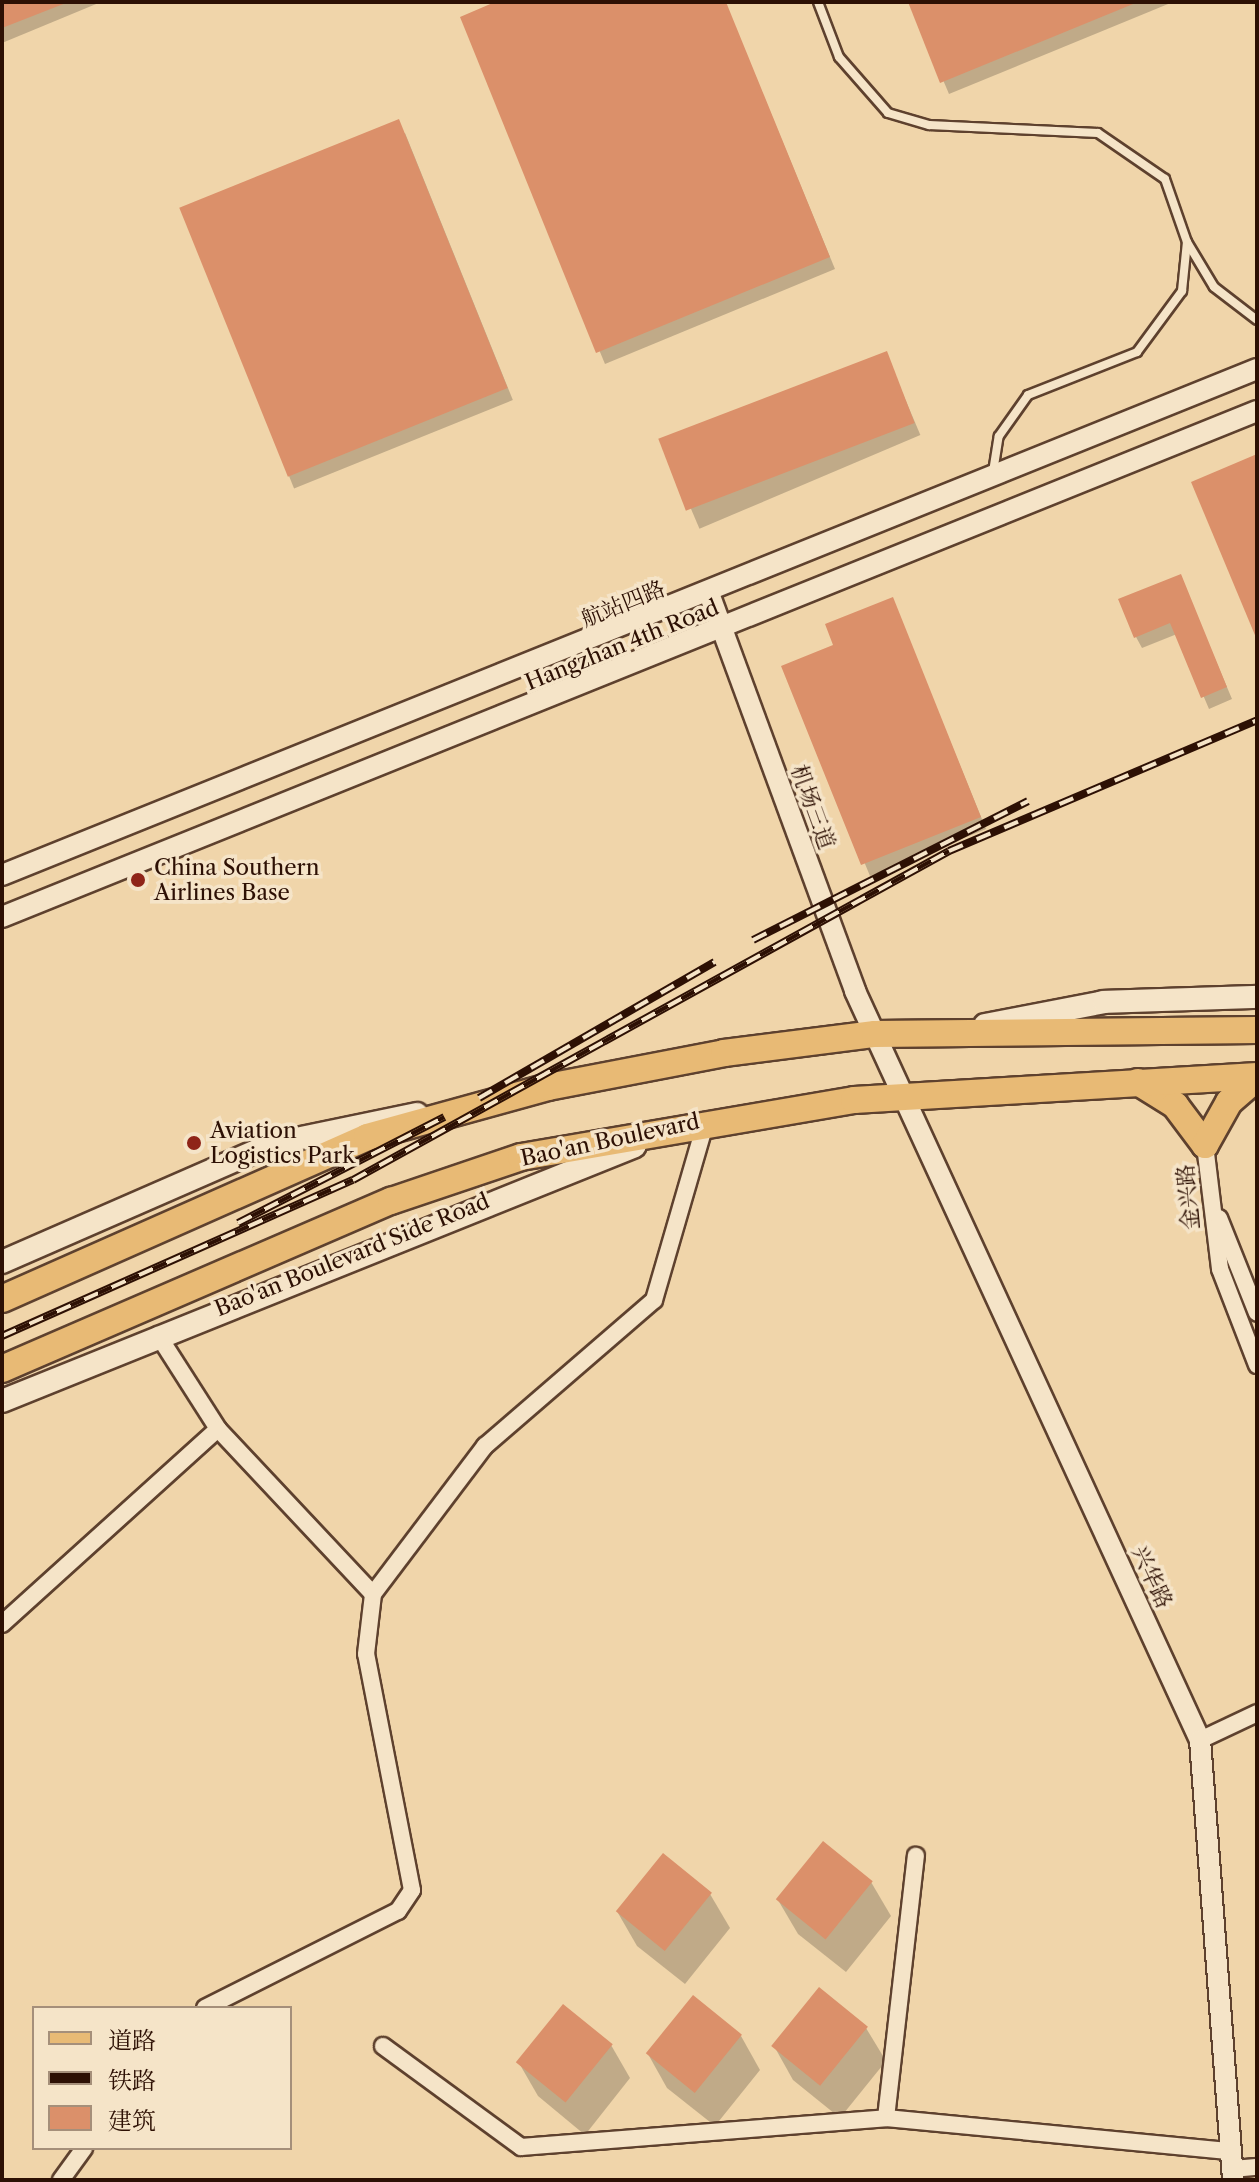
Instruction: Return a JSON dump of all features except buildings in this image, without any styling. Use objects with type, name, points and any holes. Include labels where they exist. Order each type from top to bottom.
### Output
[{"type":"main road","points":[[954,1031],[1104,1002],[1257,997]]},
{"type":"main road","points":[[2,1262],[272,1144],[343,1124],[458,1108],[668,1062],[875,1034],[1257,1030]]},
{"type":"main road","points":[[1138,1082],[1175,1105],[1205,1145],[1229,1102],[1257,1077]]},
{"type":"main road","name":"Bao'an Boulevard","points":[[2,1369],[455,1177],[707,1120],[903,1096],[1257,1077]]},
{"type":"main road","points":[[2,1299],[367,1137],[458,1108]]},
{"type":"main road","name":"Bao'an Boulevard Side Road","points":[[2,1401],[158,1335],[707,1120]]},
{"type":"street","name":"航站四路","points":[[2,875],[710,596],[1257,369]]},
{"type":"street","name":"Hangzhan 4th Road","points":[[2,917],[722,631],[1257,411]]},
{"type":"street","name":"机场三道","points":[[710,596],[875,1034]]},
{"type":"street","name":"兴华路","points":[[875,1034],[1200,1740],[1232,2167]]},
{"type":"street","points":[[209,2006],[398,1911],[412,1890],[366,1654],[373,1594],[485,1446],[654,1300],[707,1120]]},
{"type":"street","name":"金兴路","points":[[1205,1145],[1228,1248],[1257,1313]]},
{"type":"street","name":"金兴路","points":[[1205,1145],[1220,1269],[1257,1365]]},
{"type":"street","points":[[158,1335],[218,1429],[373,1594]]},
{"type":"street","points":[[2,1624],[218,1429]]},
{"type":"street","points":[[1200,1740],[1257,1713]]},
{"type":"street","points":[[886,2118],[916,1856]]},
{"type":"street","points":[[383,2046],[521,2147],[886,2118],[1232,2167],[1257,2167]]},
{"type":"street","points":[[61,2180],[83,2150]]},
{"type":"lane","points":[[818,2],[839,57],[888,113],[929,125],[1098,133],[1165,179],[1187,242],[1214,287],[1257,320]]},
{"type":"lane","points":[[992,479],[999,436],[1028,395],[1137,352],[1182,291],[1187,242]]},
{"type":"railway","points":[[2,1336],[353,1180],[949,851],[1257,720]]},
{"type":"railway","points":[[753,940],[1028,801]]},
{"type":"railway","points":[[479,1098],[715,962]]},
{"type":"railway","points":[[238,1223],[444,1117]]},
{"type":"place","name":"China Southern Airlines Base","points":[[138,880]]},
{"type":"place","name":"Aviation Logistics Park","points":[[194,1143]]}]
